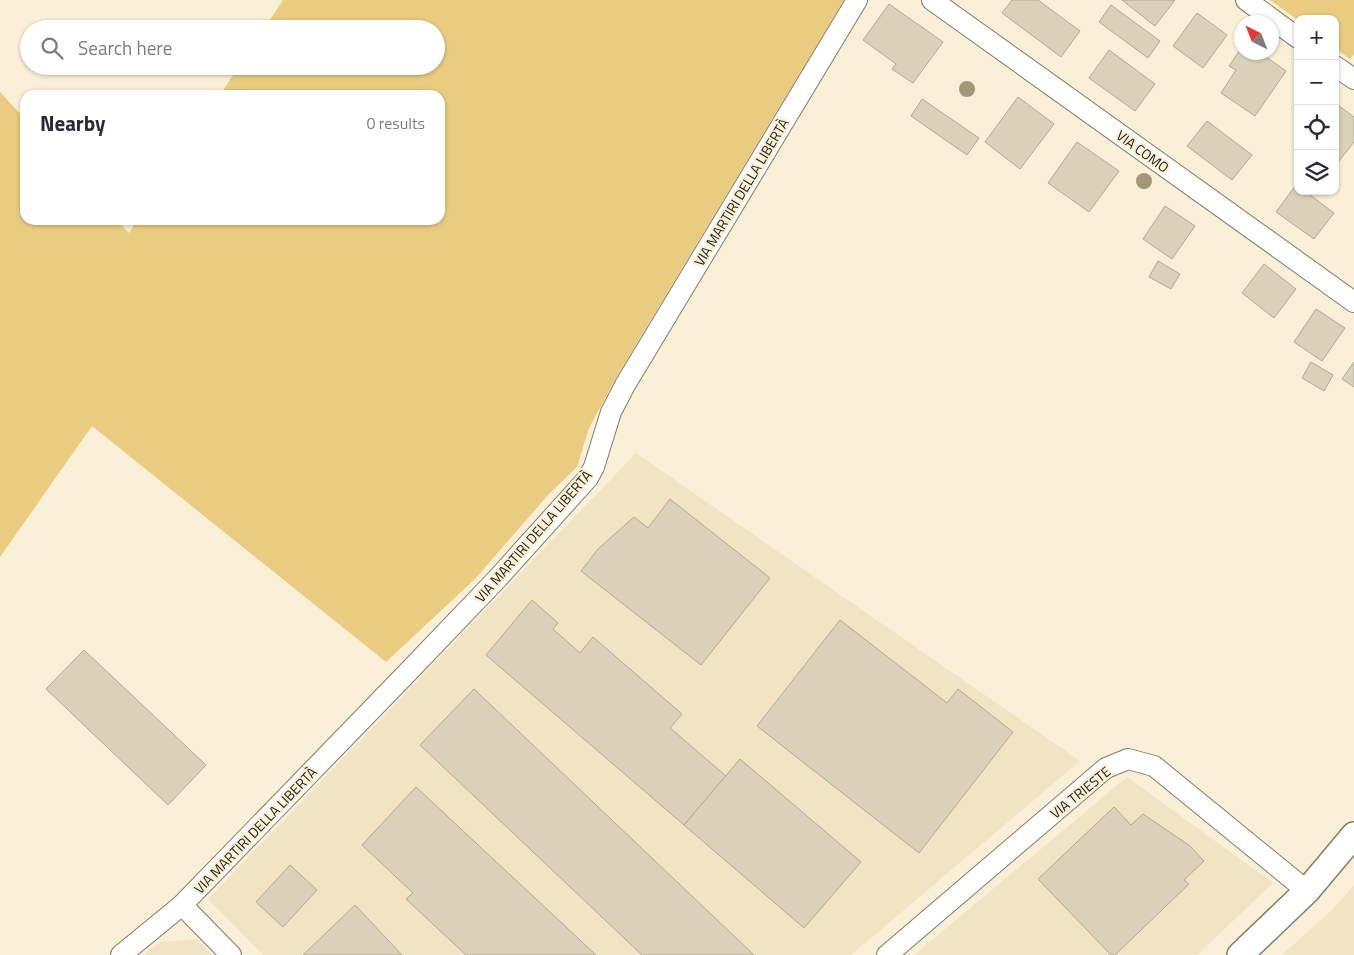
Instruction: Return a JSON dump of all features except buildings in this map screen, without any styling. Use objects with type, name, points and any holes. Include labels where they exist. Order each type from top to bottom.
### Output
[{"type":"street","name":"VIA MARTIRI DELLA LIBERTÀ","points":[[121,955],[182,905],[497,579],[588,478],[594,467],[611,412],[625,385],[857,0]]},
{"type":"street","name":"VIA COMO","points":[[932,0],[1354,302]]},
{"type":"street","points":[[1246,0],[1294,35]]},
{"type":"street","points":[[1339,69],[1354,79]]},
{"type":"street","name":"VIA TRIESTE","points":[[887,955],[1106,768],[1128,759],[1154,766],[1307,891]]},
{"type":"street","points":[[1240,955],[1307,891],[1354,835]]},
{"type":"street","points":[[182,905],[231,955]]},
{"type":"shaded area","points":[[283,0],[844,0],[617,376],[589,428],[577,467],[548,495],[475,579],[386,662],[92,426],[0,557],[0,92],[20,114],[20,225],[122,225],[129,233],[134,225],[445,225],[445,90],[223,90],[233,75],[445,75],[445,20],[270,20]]},
{"type":"shaded area","points":[[1270,0],[1354,0],[1354,54],[1350,59],[1339,51],[1339,15],[1294,15],[1294,17]]},
{"type":"shaded area","points":[[636,453],[1080,761],[851,955],[263,955],[208,899]]},
{"type":"shaded area","points":[[1127,777],[1273,883],[1197,955],[914,955]]},
{"type":"shaded area","points":[[1354,885],[1354,955],[1282,955],[1332,910]]},
{"type":"shaded area","points":[[197,939],[212,955],[144,955],[160,942]]}]
